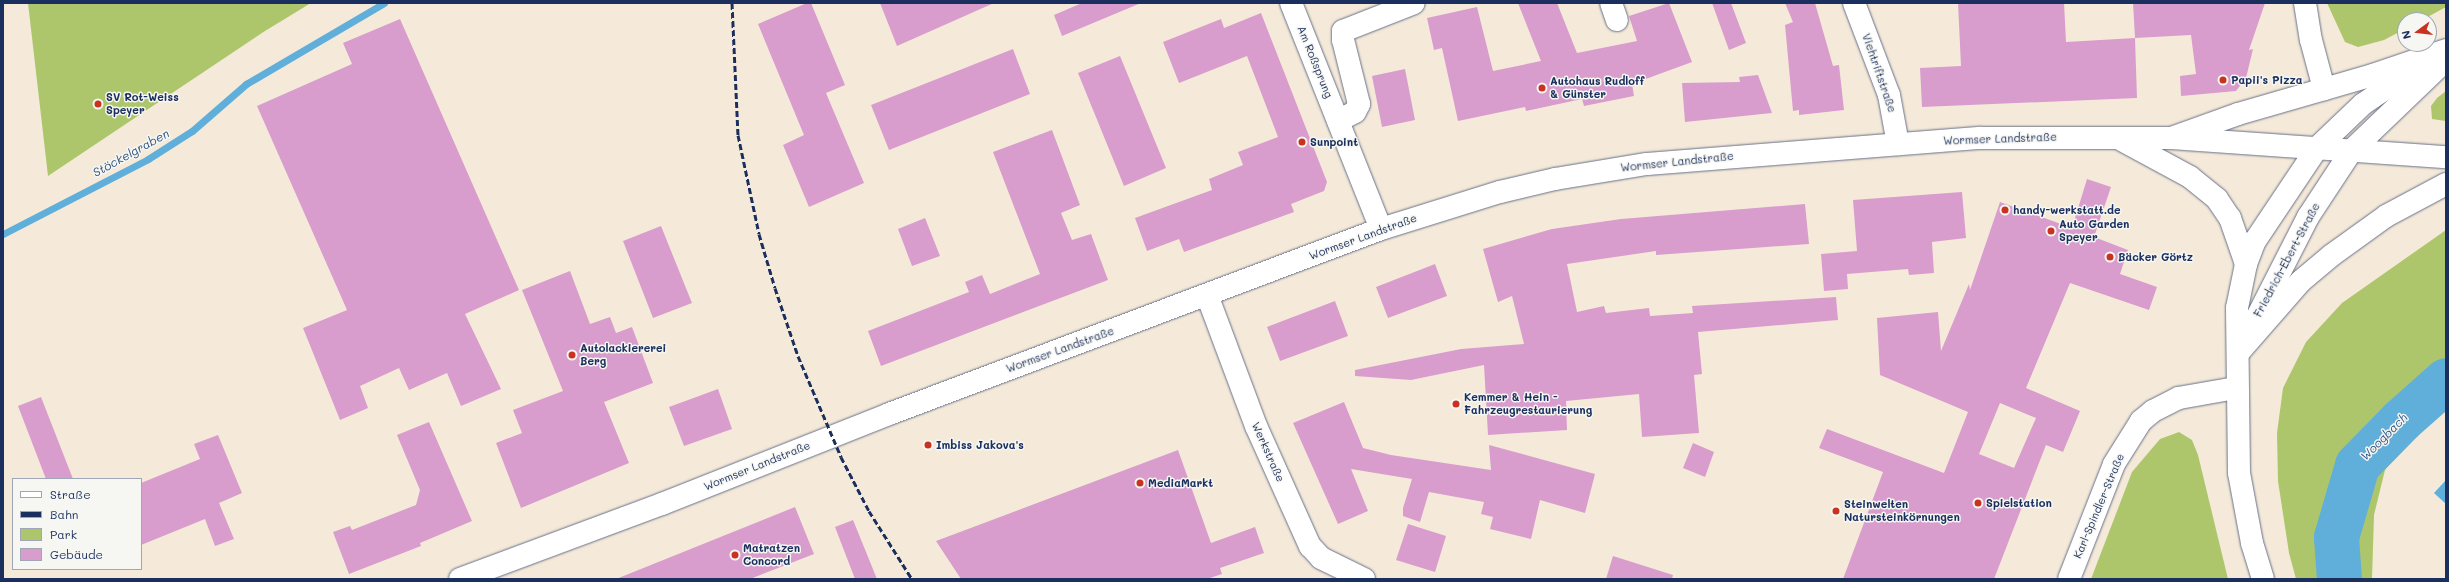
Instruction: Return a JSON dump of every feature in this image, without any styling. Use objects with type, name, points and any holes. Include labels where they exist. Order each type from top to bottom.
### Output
[{"type":"main road","name":"Am Roßsprung","points":[[1292,3],[1381,230]]},
{"type":"main road","points":[[1338,121],[1355,112],[1359,104],[1343,40],[1343,31],[1414,3]]},
{"type":"main road","name":"Viehtriftstraße","points":[[1854,3],[1889,95],[1898,144]]},
{"type":"main road","points":[[2305,3],[2311,40],[2324,90]]},
{"type":"main road","points":[[2172,138],[2238,114],[2324,90],[2446,51]]},
{"type":"main road","points":[[2318,147],[2363,104],[2401,77],[2446,51]]},
{"type":"main road","points":[[2352,150],[2446,60]]},
{"type":"main road","points":[[2118,137],[2190,177],[2216,199],[2230,218],[2246,264]]},
{"type":"main road","name":"Wormser Landstraße","points":[[460,579],[662,504],[889,414],[1381,230],[1500,192],[1606,170],[1981,138],[2172,138],[2446,157]]},
{"type":"main road","name":"Friedrich-Ebert-Straße","points":[[2263,579],[2252,542],[2239,473],[2236,388],[2239,352],[2237,308],[2246,264],[2255,241],[2318,147]]},
{"type":"main road","name":"Friedrich-Ebert-Straße","points":[[2239,352],[2308,217],[2352,150]]},
{"type":"main road","points":[[2239,352],[2301,281],[2337,251],[2386,216],[2446,184]]},
{"type":"main road","name":"Werkstraße","points":[[1207,295],[1256,426],[1310,546],[1321,558],[1364,579]]},
{"type":"main road","name":"Karl-Spindler-Straße","points":[[2069,579],[2114,464],[2141,421],[2153,411],[2179,398],[2236,388]]},
{"type":"green space","name":"SV Rot-Weiss Speyer","points":[[28,3],[311,3],[265,31],[48,176]]},
{"type":"green space","points":[[2327,3],[2446,3],[2446,7],[2437,12],[2397,12],[2397,33],[2384,40],[2358,47],[2345,42]]},
{"type":"green space","points":[[2446,91],[2446,121],[2432,119],[2431,106],[2437,98]]},
{"type":"green space","points":[[2446,230],[2446,402],[2407,437],[2385,470],[2374,515],[2372,579],[2296,579],[2289,553],[2278,481],[2277,433],[2283,388],[2306,342],[2342,303]]},
{"type":"green space","points":[[2179,432],[2192,440],[2198,455],[2228,579],[2091,579],[2132,472],[2160,439]]},
{"type":"water","points":[[2446,480],[2446,504],[2434,493]]},
{"type":"building","points":[[807,3],[811,3],[845,85],[826,93],[864,183],[809,207],[783,145],[804,135],[758,24]]},
{"type":"building","points":[[880,3],[994,3],[897,46]]},
{"type":"building","points":[[1082,3],[1141,3],[1062,36],[1054,15]]},
{"type":"building","points":[[1518,3],[1557,3],[1577,53],[1637,41],[1629,16],[1669,3],[1692,62],[1632,84],[1634,96],[1584,106],[1582,99],[1526,111],[1525,107],[1458,121],[1442,48],[1434,50],[1427,18],[1477,7],[1493,71],[1541,61]]},
{"type":"building","points":[[1712,3],[1731,3],[1746,43],[1729,50]]},
{"type":"building","points":[[1785,3],[1815,3],[1833,66],[1839,65],[1844,110],[1799,115],[1799,110],[1793,111],[1785,25],[1793,22]]},
{"type":"building","points":[[1958,3],[2064,3],[2066,42],[2135,38],[2137,98],[1922,107],[1920,68],[1961,66]]},
{"type":"building","points":[[2133,3],[2265,3],[2249,50],[2253,49],[2246,78],[2236,91],[2181,96],[2180,76],[2196,74],[2191,35],[2135,38]]},
{"type":"building","points":[[1261,13],[1327,182],[1324,191],[1291,204],[1294,212],[1184,252],[1179,239],[1147,251],[1135,218],[1212,190],[1209,179],[1243,165],[1238,152],[1278,137],[1247,56],[1179,83],[1163,42],[1221,19],[1224,28]]},
{"type":"building","points":[[400,19],[519,290],[465,314],[501,389],[461,406],[447,373],[409,390],[399,368],[360,386],[368,408],[340,420],[303,328],[347,310],[257,106],[352,64],[343,43]]},
{"type":"building","points":[[1013,49],[1030,94],[889,150],[871,105]]},
{"type":"building","points":[[1120,56],[1166,168],[1124,186],[1078,73]]},
{"type":"building","points":[[1405,69],[1415,120],[1382,127],[1372,76]]},
{"type":"building","points":[[1758,75],[1772,113],[1685,122],[1682,83],[1740,82],[1739,77]]},
{"type":"building","points":[[1052,130],[1080,205],[1061,213],[1072,240],[1091,234],[1108,280],[881,366],[868,331],[969,292],[965,282],[982,275],[990,294],[1040,274],[993,152]]},
{"type":"building","points":[[2087,179],[2111,187],[2094,237],[2128,250],[2120,274],[2157,287],[2149,310],[2070,283],[2026,388],[2080,411],[2063,452],[2046,445],[1994,579],[1843,579],[1883,472],[1819,448],[1827,429],[1944,473],[1968,412],[1880,375],[1877,318],[1938,312],[1941,351],[1969,284],[1970,290],[2000,202],[2072,228]],"holes":[[[2000,403],[2036,418],[2014,468],[1979,454]]]},
{"type":"building","points":[[1962,192],[1966,238],[1932,242],[1934,273],[1909,275],[1908,269],[1847,274],[1848,289],[1824,291],[1821,254],[1857,251],[1853,200]]},
{"type":"building","points":[[1805,204],[1809,244],[1656,255],[1656,251],[1567,264],[1577,312],[1604,306],[1606,313],[1649,308],[1650,316],[1693,313],[1692,306],[1836,297],[1838,320],[1698,332],[1702,374],[1694,375],[1699,433],[1642,437],[1639,394],[1566,401],[1567,430],[1488,435],[1484,365],[1411,380],[1355,376],[1355,370],[1461,349],[1524,344],[1512,296],[1498,302],[1483,249],[1552,229],[1621,219]]},
{"type":"building","points":[[925,218],[940,256],[912,266],[898,229]]},
{"type":"building","points":[[661,226],[692,303],[653,318],[623,241]]},
{"type":"building","points":[[1435,264],[1447,296],[1388,318],[1376,287]]},
{"type":"building","points":[[570,271],[590,324],[610,317],[616,333],[632,327],[653,383],[604,402],[629,463],[521,508],[496,443],[522,433],[513,410],[563,391],[522,290]]},
{"type":"building","points":[[1335,301],[1348,336],[1280,361],[1267,327]]},
{"type":"building","points":[[718,389],[732,429],[684,446],[669,407]]},
{"type":"building","points":[[41,397],[73,478],[46,478],[18,406]]},
{"type":"building","points":[[1344,402],[1363,448],[1391,455],[1491,470],[1489,445],[1595,474],[1585,513],[1540,500],[1531,539],[1490,529],[1493,517],[1481,514],[1484,502],[1429,492],[1420,522],[1403,516],[1403,508],[1412,479],[1351,469],[1368,511],[1338,524],[1293,423]]},
{"type":"building","points":[[429,422],[472,521],[420,543],[421,546],[349,574],[333,532],[350,526],[352,530],[416,505],[420,490],[397,435]]},
{"type":"building","points":[[218,435],[242,493],[219,503],[234,539],[215,546],[205,519],[142,545],[142,483],[200,459],[194,444]]},
{"type":"building","points":[[1693,443],[1714,452],[1705,477],[1683,468]]},
{"type":"building","name":"MediaMarkt","points":[[1178,450],[1211,543],[1255,527],[1264,553],[1220,568],[1222,574],[1207,579],[961,579],[936,541]]},
{"type":"building","points":[[795,507],[814,554],[750,579],[616,579]]},
{"type":"building","points":[[853,520],[877,579],[855,579],[835,527]]},
{"type":"building","points":[[1408,524],[1446,536],[1435,572],[1396,560]]},
{"type":"building","points":[[1613,556],[1673,575],[1672,579],[1606,579]]},
{"type":"waterway","name":"Stöckelgraben","points":[[3,234],[148,159],[192,131],[246,84],[384,3]]},
{"type":"waterway","name":"Woogbach","points":[[2339,579],[2336,537],[2357,465],[2401,420],[2446,380]]},
{"type":"railway","points":[[732,3],[738,135],[759,234],[775,288],[798,356],[841,457],[869,511],[912,579]]},
{"type":"place","name":"Papii's Pizza","points":[[2223,80]]},
{"type":"place","name":"Autohaus Rudloff & Günster","points":[[1542,88]]},
{"type":"place","name":"SV Rot-Weiss Speyer","points":[[98,104]]},
{"type":"place","name":"Sunpoint","points":[[1302,142]]},
{"type":"place","name":"handy-werkstatt.de","points":[[2005,210]]},
{"type":"place","name":"Auto Garden Speyer","points":[[2051,231]]},
{"type":"place","name":"Bäcker Görtz","points":[[2110,257]]},
{"type":"place","name":"Autolackiererei Berg","points":[[572,355]]},
{"type":"place","name":"Kemmer & Hein - Fahrzeugrestaurierung","points":[[1456,404]]},
{"type":"place","name":"Imbiss Jakova's","points":[[928,445]]},
{"type":"place","name":"MediaMarkt","points":[[1140,483]]},
{"type":"place","name":"Spielstation","points":[[1978,503]]},
{"type":"place","name":"Steinwelten Natursteinkörnungen","points":[[1836,511]]},
{"type":"place","name":"Matratzen Concord","points":[[735,555]]}]
